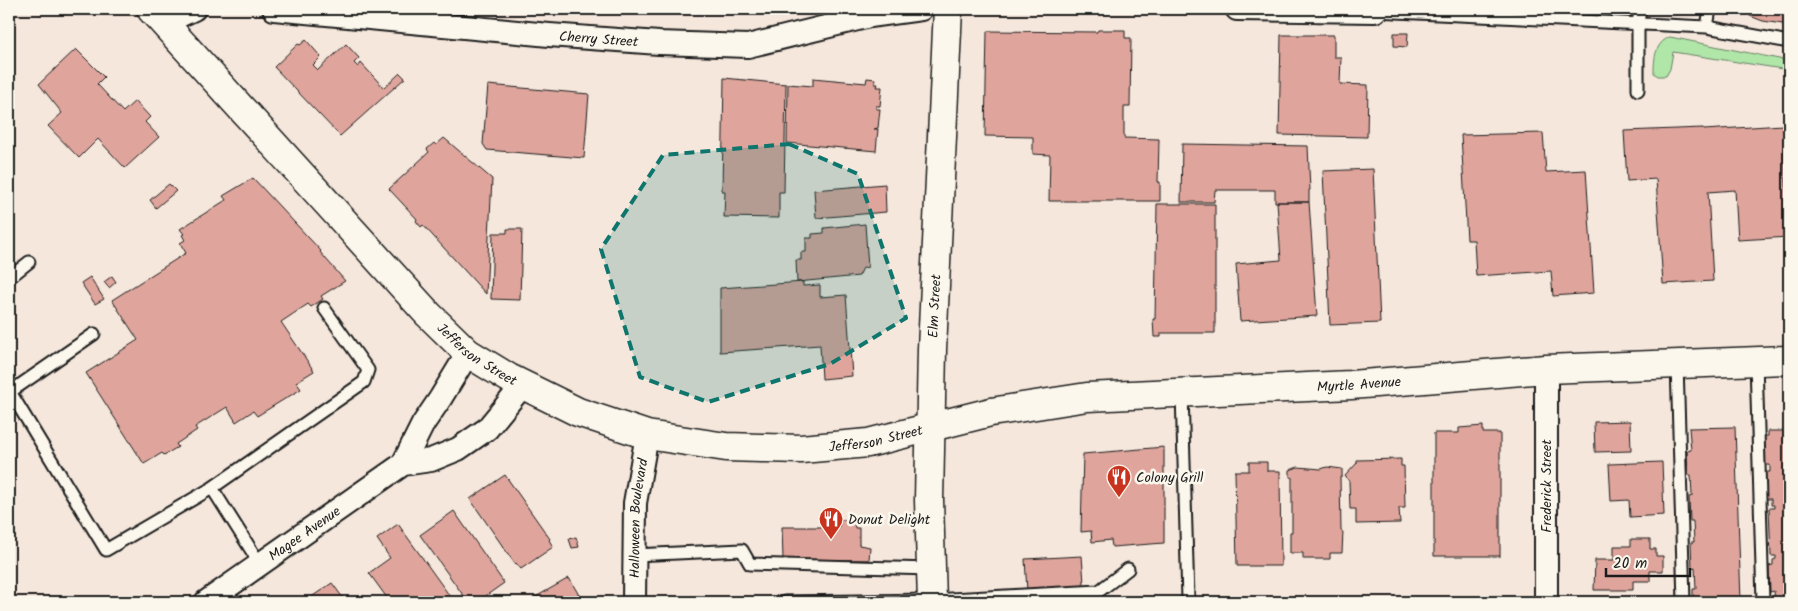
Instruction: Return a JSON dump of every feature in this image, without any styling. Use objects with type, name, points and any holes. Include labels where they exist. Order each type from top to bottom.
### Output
[{"type":"street","points":[[158,16],[194,9]]},
{"type":"street","name":"Cherry Street","points":[[274,9],[549,35],[658,43],[748,46],[870,16],[921,9]]},
{"type":"street","name":"Elm Street","points":[[932,601],[929,500],[930,426],[948,9]]},
{"type":"street","points":[[1237,9],[1375,11]]},
{"type":"street","name":"Jefferson Street","points":[[158,16],[428,314],[468,352],[509,378],[578,412],[647,435],[726,447],[801,449],[868,443],[930,426]]},
{"type":"street","name":"Magee Avenue","points":[[403,464],[423,424],[468,352]]},
{"type":"street","name":"Myrtle Avenue","points":[[930,426],[991,412],[1087,397],[1351,385],[1546,369],[1789,360]]},
{"type":"street","name":"Frederick Street","points":[[1546,369],[1546,602]]},
{"type":"street","name":"Magee Avenue","points":[[206,602],[403,464],[432,460],[458,449],[487,429],[523,385]]},
{"type":"street","name":"Halloween Boulevard","points":[[634,602],[635,503],[647,435]]},
{"type":"lane","points":[[1638,90],[1638,24],[1640,9]]},
{"type":"lane","points":[[1707,28],[1710,9]]},
{"type":"lane","points":[[1375,11],[1416,11],[1707,28],[1789,42]]},
{"type":"lane","points":[[9,278],[28,262]]},
{"type":"lane","points":[[94,334],[9,391],[106,550],[212,488],[364,382],[368,370],[324,308]]},
{"type":"lane","points":[[1756,361],[1763,602]]},
{"type":"lane","points":[[1676,364],[1684,602]]},
{"type":"lane","points":[[1182,393],[1188,599],[1186,602]]},
{"type":"lane","points":[[212,488],[260,564]]},
{"type":"lane","points":[[634,555],[742,550],[750,564],[931,569]]},
{"type":"lane","points":[[785,602],[932,601],[1099,591],[1128,569]]},
{"type":"highlighted area","points":[[789,144],[858,174],[906,318],[830,364],[708,402],[640,377],[601,249],[663,155]]},
{"type":"green space","points":[[1670,37],[1789,61],[1789,70],[1673,52],[1670,69],[1666,76],[1658,76],[1654,73],[1656,52],[1661,43]]},
{"type":"building","points":[[1745,9],[1789,9],[1789,25],[1763,21],[1750,16]]},
{"type":"building","points":[[1098,30],[1125,30],[1125,38],[1131,38],[1130,107],[1124,107],[1124,138],[1159,139],[1158,182],[1160,182],[1160,201],[1049,201],[1050,155],[1033,154],[1033,137],[985,136],[987,31],[1097,32]]},
{"type":"building","points":[[1394,33],[1408,33],[1407,47],[1394,46]]},
{"type":"building","points":[[1281,35],[1334,35],[1334,57],[1341,57],[1340,84],[1368,85],[1367,137],[1279,135]]},
{"type":"building","points":[[306,40],[321,57],[313,65],[318,70],[346,44],[359,58],[354,63],[358,67],[361,63],[384,88],[400,73],[405,78],[340,136],[274,67],[298,44],[300,45]]},
{"type":"building","points":[[76,49],[104,77],[97,84],[123,112],[135,101],[150,117],[145,122],[159,137],[125,168],[98,139],[79,158],[48,126],[62,113],[39,84]]},
{"type":"building","points":[[724,78],[786,84],[784,192],[779,192],[779,218],[724,217],[725,191],[722,191]]},
{"type":"building","points":[[813,78],[866,83],[867,78],[875,79],[875,84],[878,84],[877,87],[882,87],[880,106],[876,106],[876,109],[880,109],[878,128],[874,129],[878,129],[876,151],[787,143],[788,84],[813,86]]},
{"type":"building","points":[[488,85],[589,94],[584,158],[487,150],[483,144]]},
{"type":"building","points":[[1783,125],[1789,237],[1738,240],[1735,190],[1708,192],[1713,281],[1663,284],[1656,179],[1627,181],[1624,131],[1703,128],[1704,130]]},
{"type":"building","points":[[1543,133],[1546,172],[1586,170],[1594,293],[1553,296],[1551,271],[1476,276],[1474,240],[1467,240],[1461,135]]},
{"type":"building","points":[[444,138],[492,179],[486,294],[423,225],[421,227],[416,221],[417,219],[389,189],[429,152],[427,149],[434,143],[436,145]]},
{"type":"building","points":[[1182,144],[1308,146],[1309,202],[1275,202],[1275,190],[1215,190],[1214,202],[1181,202]]},
{"type":"building","points":[[1373,169],[1380,323],[1330,325],[1323,171]]},
{"type":"building","points":[[253,178],[321,251],[345,281],[321,296],[323,299],[311,307],[308,304],[281,322],[314,371],[296,382],[301,389],[257,416],[253,411],[236,422],[227,407],[195,427],[197,430],[176,444],[178,447],[164,455],[162,453],[144,464],[86,373],[138,340],[112,300],[186,253],[180,243],[185,240],[182,235],[184,234],[180,229],[226,200],[223,196]]},
{"type":"building","points":[[169,184],[176,191],[156,208],[150,200]]},
{"type":"building","points":[[885,184],[886,212],[816,218],[814,190]]},
{"type":"building","points":[[1277,202],[1309,202],[1317,316],[1240,321],[1236,264],[1281,260]]},
{"type":"building","points":[[1157,204],[1215,204],[1215,333],[1161,333],[1161,337],[1154,337]]},
{"type":"building","points":[[865,224],[868,267],[863,268],[859,276],[797,282],[796,260],[801,260],[801,252],[806,252],[806,238],[812,238],[812,234],[824,233],[824,228]]},
{"type":"building","points":[[507,229],[522,229],[520,300],[491,299],[493,233],[507,233]]},
{"type":"building","points":[[112,276],[116,282],[109,288],[104,282]]},
{"type":"building","points":[[90,277],[104,299],[95,304],[81,283]]},
{"type":"building","points":[[803,282],[803,286],[820,285],[820,297],[846,295],[852,376],[822,379],[820,345],[720,352],[720,288]]},
{"type":"building","points":[[1630,421],[1631,451],[1595,452],[1594,422]]},
{"type":"building","points":[[1483,426],[1483,433],[1500,433],[1500,556],[1434,556],[1434,433],[1459,433],[1459,428]]},
{"type":"building","points":[[1735,427],[1741,602],[1693,602],[1693,589],[1696,589],[1695,567],[1692,568],[1691,542],[1694,542],[1693,521],[1690,521],[1689,497],[1692,496],[1691,475],[1688,475],[1687,451],[1691,450],[1689,428]]},
{"type":"building","points":[[1768,431],[1789,431],[1789,602],[1770,602],[1775,601],[1774,591],[1770,592],[1769,566],[1773,565],[1773,560],[1776,559],[1776,556],[1771,556],[1769,508],[1774,508],[1774,505],[1771,505],[1771,499],[1766,499],[1765,472],[1770,472],[1770,465],[1765,465],[1764,436],[1768,436]]},
{"type":"building","points":[[1164,447],[1164,543],[1112,547],[1111,540],[1092,542],[1091,531],[1081,532],[1083,454]]},
{"type":"building","points":[[1401,459],[1401,466],[1404,466],[1405,508],[1399,508],[1400,523],[1356,524],[1356,509],[1350,509],[1349,481],[1345,476],[1357,463],[1357,460]]},
{"type":"building","points":[[1249,462],[1267,462],[1267,471],[1280,471],[1281,566],[1237,566],[1235,471],[1249,471]]},
{"type":"building","points":[[1662,462],[1664,515],[1630,517],[1629,500],[1611,501],[1609,464]]},
{"type":"building","points":[[1298,467],[1342,469],[1342,477],[1340,477],[1341,531],[1343,532],[1342,553],[1330,553],[1330,559],[1303,559],[1303,553],[1290,553],[1292,477],[1290,477],[1290,470]]},
{"type":"building","points":[[505,475],[550,539],[553,547],[521,569],[515,564],[470,499]]},
{"type":"building","points":[[454,511],[504,583],[477,602],[468,602],[420,535]]},
{"type":"building","points":[[839,520],[854,520],[855,528],[859,528],[859,545],[870,547],[869,560],[783,559],[782,527],[839,527]]},
{"type":"building","points":[[398,524],[454,602],[390,602],[369,573],[390,558],[377,539]]},
{"type":"building","points":[[576,537],[579,547],[572,548],[569,539]]},
{"type":"building","points":[[1631,539],[1650,539],[1650,549],[1656,549],[1656,556],[1663,556],[1663,571],[1650,571],[1650,581],[1633,581],[1633,590],[1594,590],[1595,560],[1614,560],[1614,546],[1631,546]]},
{"type":"building","points":[[1082,556],[1084,583],[1080,589],[1027,591],[1025,559]]},
{"type":"building","points":[[569,578],[583,602],[526,602],[532,599]]},
{"type":"building","points":[[332,583],[346,602],[304,602]]},
{"type":"building","points":[[1622,601],[1622,602],[1594,602]]},
{"type":"place","name":"Colony Grill","points":[[1119,498]]},
{"type":"place","name":"Donut Delight","points":[[831,540]]}]
